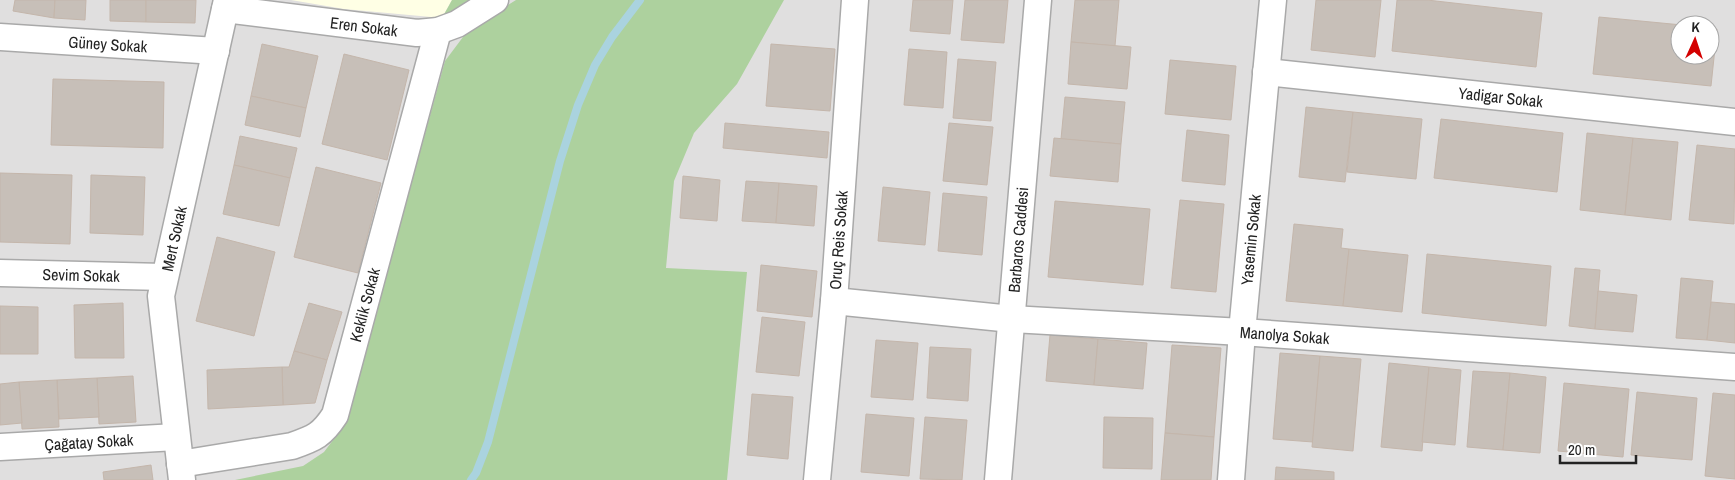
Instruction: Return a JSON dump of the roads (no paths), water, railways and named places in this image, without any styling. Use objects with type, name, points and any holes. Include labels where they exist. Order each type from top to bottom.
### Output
[{"type":"street","name":"Eren Sokak","points":[[226,4],[417,33],[438,31],[457,24],[495,0]]},
{"type":"street","name":"Oruç Reis Sokak","points":[[817,480],[834,301],[855,0]]},
{"type":"street","name":"Barbaros Caddesi","points":[[998,480],[1038,0]]},
{"type":"street","name":"Yasemin Sokak","points":[[1231,480],[1242,332],[1273,0]]},
{"type":"street","name":"Mert Sokak","points":[[181,472],[161,296],[226,4]]},
{"type":"street","name":"Keklik Sokak","points":[[181,472],[292,446],[309,440],[325,430],[335,415],[438,31]]},
{"type":"street","name":"Güney Sokak","points":[[0,37],[216,51]]},
{"type":"street","name":"Yadigar Sokak","points":[[1266,72],[1735,122]]},
{"type":"street","name":"Sevim Sokak","points":[[0,273],[164,277]]},
{"type":"street","name":"Manolya Sokak","points":[[834,301],[1012,319],[1242,332],[1735,367]]},
{"type":"street","name":"Çağatay Sokak","points":[[0,447],[176,437]]},
{"type":"waterway","points":[[471,480],[476,473],[488,442],[560,161],[578,105],[595,65],[612,37],[640,0]]}]
